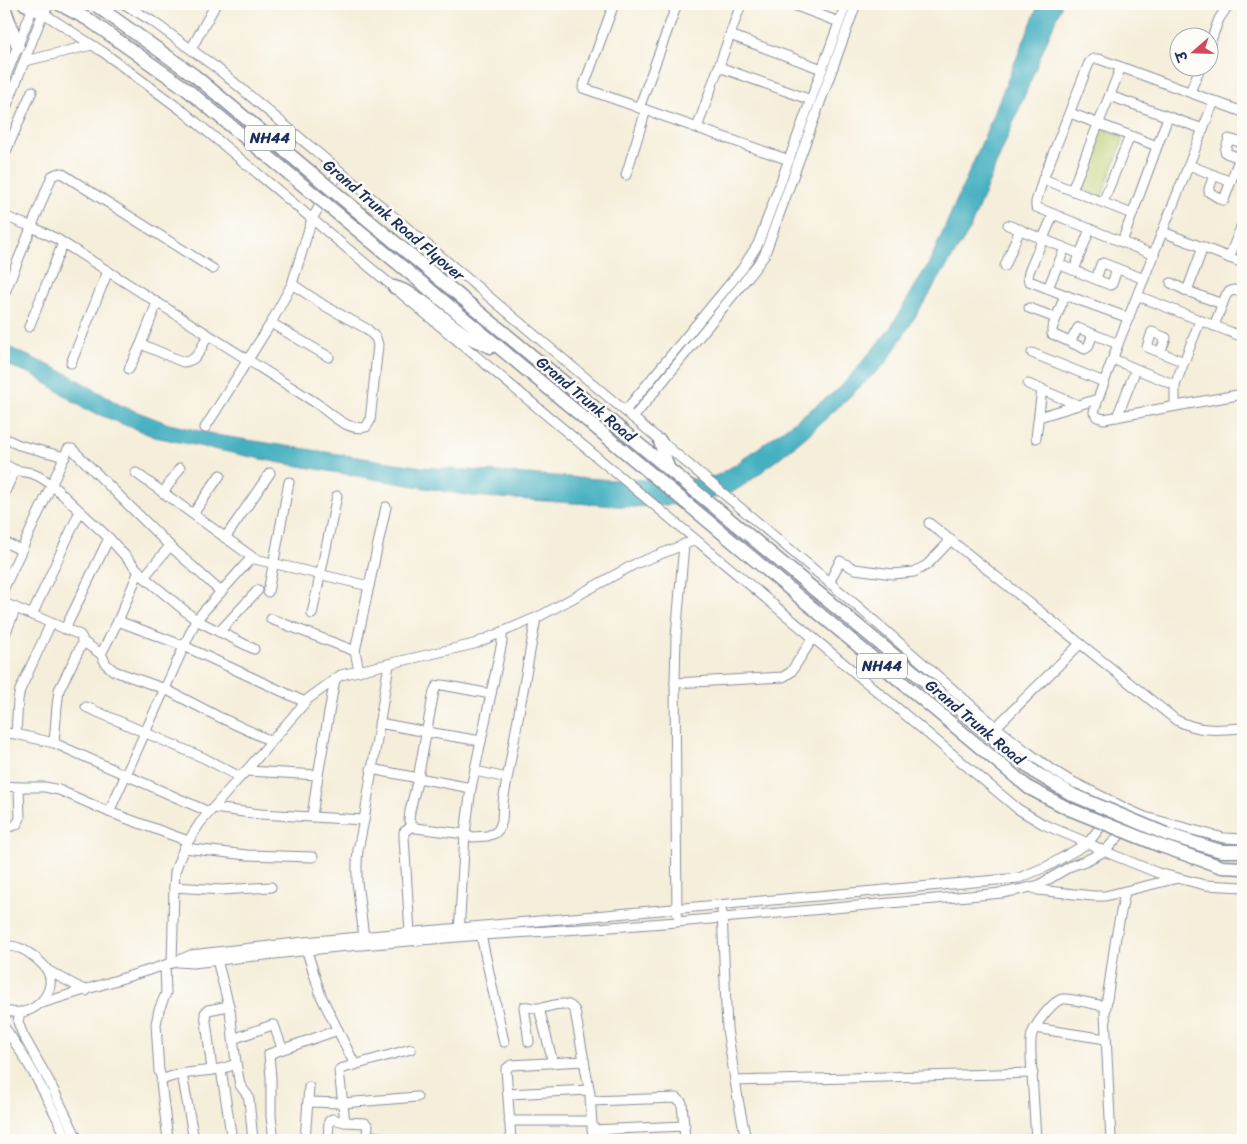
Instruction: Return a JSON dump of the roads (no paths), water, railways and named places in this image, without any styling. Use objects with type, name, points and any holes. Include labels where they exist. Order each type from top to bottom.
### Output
[{"type":"highway","name":"Grand Trunk Road Flyover","points":[[58,4],[89,20],[185,88],[504,353]]},
{"type":"highway","name":"Grand Trunk Road Flyover","points":[[93,4],[195,76],[668,468]]},
{"type":"highway","points":[[4,7],[18,47]]},
{"type":"highway","points":[[394,287],[404,290],[425,303],[470,338],[504,353]]},
{"type":"highway","name":"Grand Trunk Road","points":[[504,353],[1029,788],[1070,809],[1161,846],[1222,867],[1243,868]]},
{"type":"highway","points":[[660,441],[668,468]]},
{"type":"highway","name":"Grand Trunk Road","points":[[668,468],[1036,773],[1073,795],[1166,834],[1221,851],[1243,851]]},
{"type":"street","points":[[124,4],[152,21],[218,69],[740,507],[996,727],[1048,767],[1069,780],[1139,814],[1224,838],[1243,839]]},
{"type":"street","points":[[191,49],[216,4]]},
{"type":"street","points":[[614,4],[583,88],[789,160]]},
{"type":"street","points":[[626,174],[643,109],[677,4]]},
{"type":"street","points":[[697,128],[741,4]]},
{"type":"street","points":[[790,4],[839,22]]},
{"type":"street","points":[[625,411],[742,269],[758,244],[846,4]]},
{"type":"street","points":[[633,418],[764,256],[856,4]]},
{"type":"street","points":[[1216,28],[1229,4]]},
{"type":"street","points":[[37,6],[184,112],[1018,809],[1043,824],[1158,873],[1205,885],[1243,887]]},
{"type":"street","points":[[15,86],[4,81],[37,6]]},
{"type":"street","points":[[4,114],[25,61],[37,6]]},
{"type":"street","points":[[730,35],[822,70]]},
{"type":"street","points":[[25,61],[92,45]]},
{"type":"street","points":[[1154,255],[1036,207],[1043,179],[1090,61],[1099,59],[1214,101],[1242,109]]},
{"type":"street","points":[[719,67],[811,100]]},
{"type":"street","points":[[1072,190],[1120,67]]},
{"type":"street","points":[[1190,92],[1196,78]]},
{"type":"street","points":[[4,156],[32,91]]},
{"type":"street","points":[[1110,96],[1203,129]]},
{"type":"street","points":[[1214,101],[1118,344],[1094,410],[1096,416],[1104,419],[1243,394]]},
{"type":"street","points":[[1070,113],[1158,146]]},
{"type":"street","points":[[1122,242],[1168,117]]},
{"type":"street","points":[[1103,202],[1130,136]]},
{"type":"street","points":[[1214,175],[1209,191],[1222,200],[1226,197],[1242,154],[1226,153],[1224,151],[1228,140],[1243,143]]},
{"type":"street","points":[[1189,165],[1231,182]]},
{"type":"street","points":[[205,428],[271,323],[292,284],[312,220],[340,171]]},
{"type":"street","points":[[4,295],[52,176],[61,173],[213,269]]},
{"type":"street","points":[[1043,179],[1132,214]]},
{"type":"street","points":[[1053,215],[1028,278],[1032,282],[1129,318]]},
{"type":"street","points":[[4,216],[57,239],[316,403],[343,423],[359,428],[366,427],[368,424],[378,345],[376,338],[368,329],[326,306],[292,284]]},
{"type":"street","points":[[1230,258],[1243,222]]},
{"type":"street","points":[[1008,225],[1080,254]]},
{"type":"street","points":[[1005,266],[1020,229]]},
{"type":"street","points":[[1074,270],[1090,229]]},
{"type":"street","points":[[1163,232],[1243,263]]},
{"type":"street","points":[[29,327],[63,243]]},
{"type":"street","points":[[1048,288],[1065,248]]},
{"type":"street","points":[[1187,291],[1203,248]]},
{"type":"street","points":[[1096,279],[1102,263],[1104,263],[1144,279]]},
{"type":"street","points":[[1058,264],[1111,285],[1118,269]]},
{"type":"street","points":[[70,363],[108,271]]},
{"type":"street","points":[[1171,283],[1222,304]]},
{"type":"street","points":[[1214,326],[1227,293],[1237,290],[1243,292]]},
{"type":"street","points":[[1065,295],[1051,333],[1086,349],[1093,334]]},
{"type":"street","points":[[1138,296],[1243,337]]},
{"type":"street","points":[[128,369],[141,344],[157,302]]},
{"type":"street","points":[[1029,308],[1056,318]]},
{"type":"street","points":[[1175,406],[1175,384],[1200,320]]},
{"type":"street","points":[[271,323],[329,356]]},
{"type":"street","points":[[1070,342],[1078,328],[1118,344]]},
{"type":"street","points":[[141,344],[183,362],[191,362],[196,358],[208,335]]},
{"type":"street","points":[[1160,352],[1184,362]]},
{"type":"street","points":[[1032,353],[1104,382]]},
{"type":"street","points":[[1114,358],[1175,384]]},
{"type":"street","points":[[1117,417],[1136,369]]},
{"type":"street","points":[[1028,384],[1078,405]]},
{"type":"street","points":[[1036,438],[1042,390]]},
{"type":"street","points":[[1039,417],[1098,399]]},
{"type":"street","points":[[4,438],[19,445],[65,457]]},
{"type":"street","points":[[4,588],[68,449],[72,449],[170,546],[221,592]]},
{"type":"street","points":[[4,464],[15,470],[31,473],[52,484],[109,538],[142,574],[196,620],[254,649]]},
{"type":"street","points":[[163,493],[180,468]]},
{"type":"street","points":[[4,494],[15,470]]},
{"type":"street","points":[[136,473],[255,559],[369,586]]},
{"type":"street","points":[[225,538],[270,473]]},
{"type":"street","points":[[193,514],[220,475]]},
{"type":"street","points":[[268,592],[289,482]]},
{"type":"street","points":[[312,614],[337,496]]},
{"type":"street","points":[[359,670],[355,651],[386,507]]},
{"type":"street","points":[[32,615],[80,511]]},
{"type":"street","points":[[930,523],[1176,720],[1202,730],[1243,728]]},
{"type":"street","points":[[65,629],[109,538]]},
{"type":"street","points":[[168,1140],[162,1080],[159,1071],[156,1024],[166,993],[171,963],[175,872],[186,845],[200,823],[305,702],[341,675],[474,644],[536,618],[635,564],[696,540]]},
{"type":"street","points":[[829,583],[840,561],[855,569],[893,574],[914,572],[927,565],[951,540]]},
{"type":"street","points":[[4,542],[21,550]]},
{"type":"street","points":[[677,922],[675,683],[676,637],[684,544]]},
{"type":"street","points":[[101,654],[142,574],[170,546]]},
{"type":"street","points":[[109,812],[196,620],[252,557]]},
{"type":"street","points":[[219,632],[258,590]]},
{"type":"street","points":[[4,603],[80,635],[82,641],[101,654],[106,664],[114,671],[165,689],[271,741]]},
{"type":"street","points":[[4,637],[16,608]]},
{"type":"street","points":[[491,694],[442,685],[437,686],[434,691],[410,811],[409,820],[412,826],[474,837],[487,836],[499,829],[502,821],[507,778],[536,618]]},
{"type":"street","points":[[271,619],[355,651]]},
{"type":"street","points":[[118,621],[184,646],[305,702]]},
{"type":"street","points":[[16,734],[20,690],[51,623]]},
{"type":"street","points":[[459,933],[465,834],[471,788],[502,642],[502,632]]},
{"type":"street","points":[[675,683],[783,677],[791,672],[813,638]]},
{"type":"street","points":[[54,744],[59,690],[82,641]]},
{"type":"street","points":[[996,727],[1080,644]]},
{"type":"street","points":[[364,937],[356,862],[389,664]]},
{"type":"street","points":[[312,816],[335,679]]},
{"type":"street","points":[[86,707],[243,774],[318,775]]},
{"type":"street","points":[[379,723],[481,741]]},
{"type":"street","points":[[4,733],[16,734],[54,744],[211,810],[364,820]]},
{"type":"street","points":[[371,769],[471,788]]},
{"type":"street","points":[[474,771],[507,778]]},
{"type":"street","points":[[4,786],[45,787],[59,790],[186,845],[247,855],[314,857]]},
{"type":"street","points":[[4,827],[18,824],[20,818],[19,787]]},
{"type":"street","points":[[4,1011],[14,1013],[26,1011],[39,1004],[86,991],[191,955],[305,946],[337,947],[677,909],[1007,880],[1022,877],[1048,866],[1088,842],[1118,805]]},
{"type":"street","points":[[171,963],[217,960],[364,937],[410,933],[480,935],[597,928],[1002,893],[1032,887],[1071,866],[1105,851],[1139,814]]},
{"type":"street","points":[[410,933],[404,832],[412,826]]},
{"type":"street","points":[[1022,877],[1038,890],[1093,896],[1105,896],[1124,892],[1178,878]]},
{"type":"street","points":[[174,887],[214,890],[271,887]]},
{"type":"street","points":[[898,890],[898,903]]},
{"type":"street","points":[[1110,1140],[1105,1006],[1124,892]]},
{"type":"street","points":[[721,905],[728,1029],[746,1140]]},
{"type":"street","points":[[480,935],[504,1042]]},
{"type":"street","points":[[4,945],[20,948],[36,959],[46,970],[86,991]]},
{"type":"street","points":[[305,946],[321,996],[355,1064]]},
{"type":"street","points":[[217,960],[229,1006],[239,1083],[249,1100],[253,1140]]},
{"type":"street","points":[[39,1004],[49,990],[50,980],[46,970]]},
{"type":"street","points":[[1036,1140],[1031,1045],[1035,1028],[1058,1000],[1105,1006]]},
{"type":"street","points":[[529,1042],[524,1007],[539,1008],[559,1004],[573,1008],[589,1090],[593,1140]]},
{"type":"street","points":[[229,1006],[208,1010],[205,1013],[232,1140]]},
{"type":"street","points":[[539,1008],[553,1063]]},
{"type":"street","points":[[20,1012],[18,1022],[22,1032],[78,1140]]},
{"type":"street","points":[[233,1039],[274,1025],[282,1048]]},
{"type":"street","points":[[4,1027],[8,1040],[44,1093],[68,1140]]},
{"type":"street","points":[[1035,1028],[1106,1039]]},
{"type":"street","points":[[274,1140],[268,1055],[282,1048],[338,1030]]},
{"type":"street","points":[[8,1040],[22,1032]]},
{"type":"street","points":[[345,1122],[339,1071],[355,1064],[412,1049]]},
{"type":"street","points":[[510,1140],[506,1069],[508,1066],[511,1064],[584,1061]]},
{"type":"street","points":[[162,1080],[182,1074],[217,1069],[236,1063]]},
{"type":"street","points":[[735,1080],[1032,1073]]},
{"type":"street","points":[[182,1074],[194,1140]]},
{"type":"street","points":[[305,1140],[309,1087]]},
{"type":"street","points":[[508,1094],[589,1090]]},
{"type":"street","points":[[308,1102],[343,1103],[417,1096]]},
{"type":"street","points":[[590,1101],[677,1098],[682,1103],[685,1140]]},
{"type":"street","points":[[328,1140],[329,1120],[332,1119],[365,1123],[368,1126],[366,1138],[396,1140]]},
{"type":"street","points":[[509,1121],[592,1125],[685,1126]]},
{"type":"water","points":[[1039,4],[1062,4],[969,231],[886,363],[807,436],[733,492],[698,503],[632,507],[472,496],[276,462],[155,437],[85,409],[32,374],[4,364],[4,345],[68,374],[122,406],[169,424],[222,436],[422,467],[613,480],[696,479],[716,476],[735,465],[840,388],[889,330],[930,261]]}]
